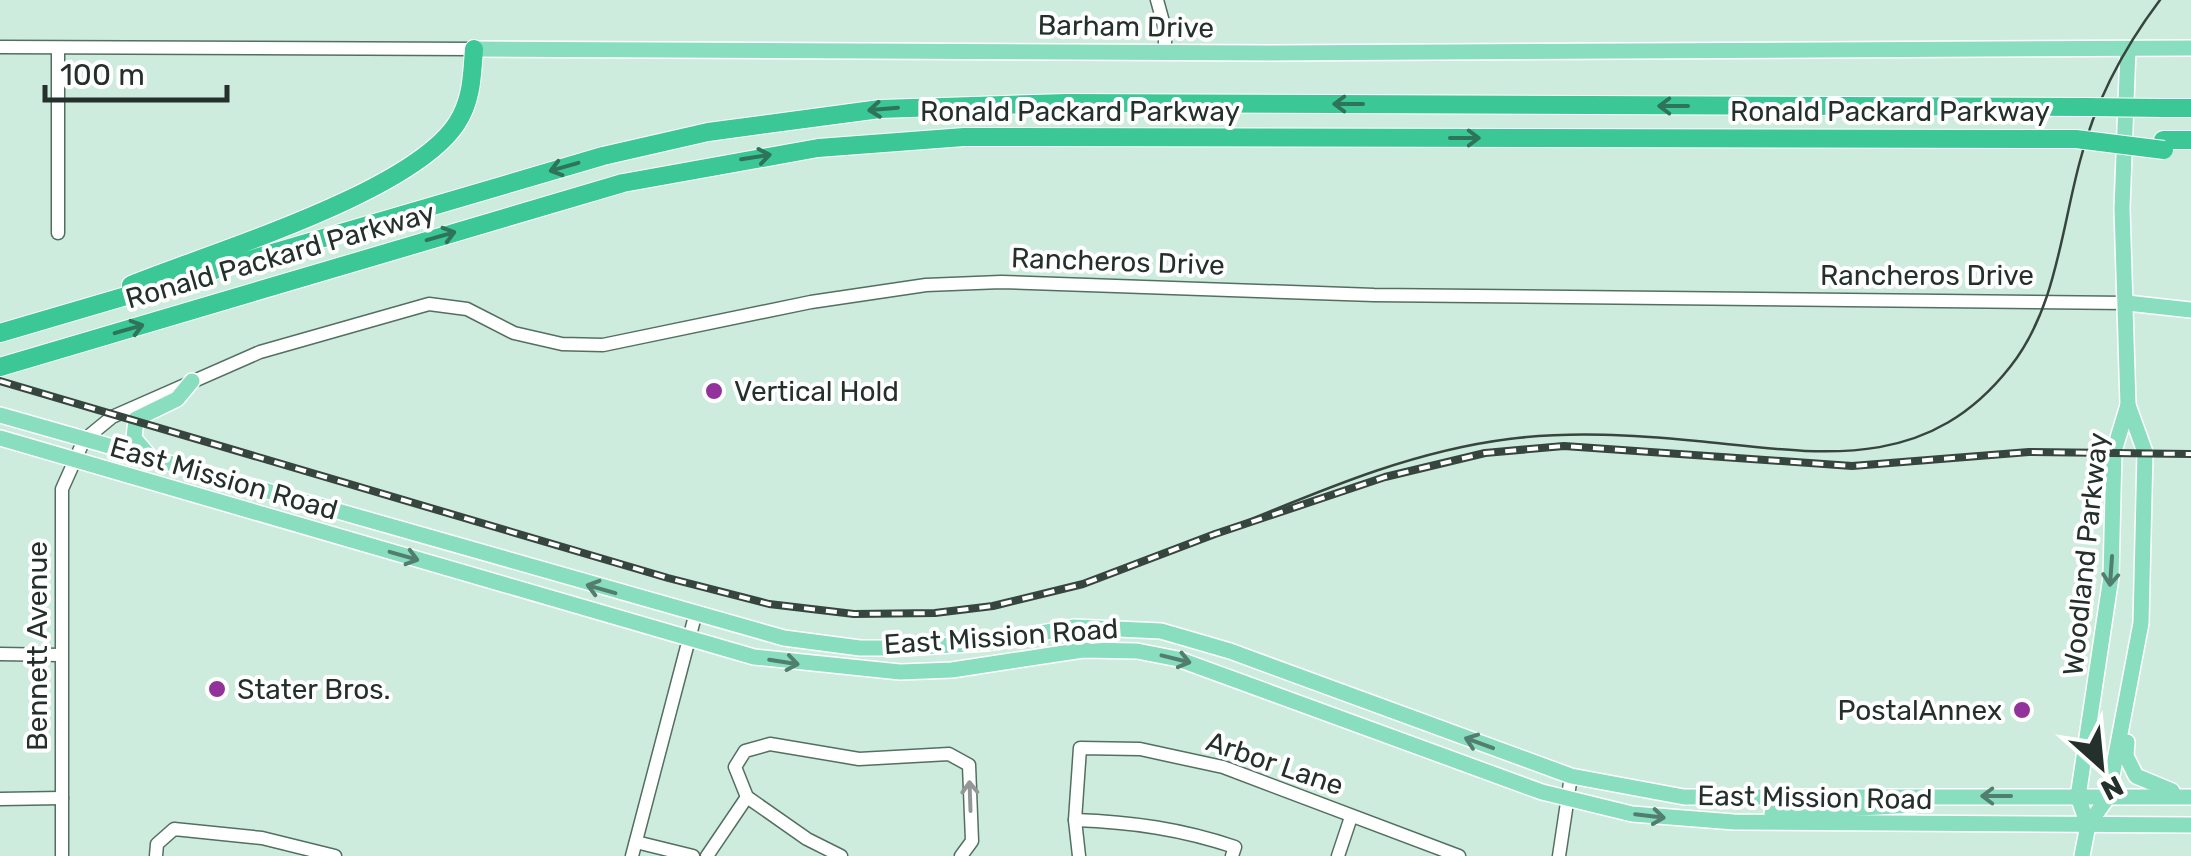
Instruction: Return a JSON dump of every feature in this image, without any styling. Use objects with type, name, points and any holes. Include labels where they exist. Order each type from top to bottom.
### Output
[{"type":"highway","points":[[34,325],[321,209],[396,174],[433,149],[455,126],[470,94],[474,49]]},
{"type":"highway","name":"Ronald Packard Parkway","points":[[0,333],[602,156],[708,132],[880,109],[1066,103],[2191,108]]},
{"type":"highway","name":"Ronald Packard Parkway","points":[[0,367],[623,183],[818,148],[964,137],[2076,139],[2164,145],[2191,140]]},
{"type":"highway","points":[[2164,145],[2191,152]]},
{"type":"main road","name":"Barham Drive","points":[[474,49],[1165,52],[2191,48]]},
{"type":"main road","name":"Woodland Parkway","points":[[2088,825],[2078,797],[2111,577],[2114,451],[2128,405],[2122,208],[2128,49]]},
{"type":"main road","name":"Rancheros Drive","points":[[2127,303],[2191,310]]},
{"type":"main road","points":[[153,460],[134,438],[136,418],[177,399],[192,381]]},
{"type":"main road","name":"Woodland Parkway","points":[[2082,856],[2088,825],[2108,797],[2128,712],[2141,623],[2145,452],[2128,405]]},
{"type":"main road","name":"East Mission Road","points":[[0,415],[695,616],[784,638],[860,648],[944,647],[1102,626],[1161,631],[1230,651],[1571,776],[1684,797],[2191,796]]},
{"type":"main road","name":"East Mission Road","points":[[0,438],[689,639],[794,664],[900,672],[970,668],[1084,650],[1164,656],[1568,799],[1632,814],[1734,822],[2191,826]]},
{"type":"main road","points":[[362,544],[370,536],[412,534]]},
{"type":"main road","points":[[2128,712],[2126,756],[2136,776],[2158,788],[2191,796]]},
{"type":"main road","points":[[1734,822],[1766,813],[1911,806],[1915,796]]},
{"type":"street","points":[[1157,0],[1165,29],[1165,52]]},
{"type":"street","name":"Barham Drive","points":[[0,47],[474,49]]},
{"type":"street","points":[[58,48],[58,233]]},
{"type":"street","name":"Rancheros Drive","points":[[84,440],[112,417],[260,352],[428,304],[467,309],[514,333],[552,342],[603,345],[821,300],[926,284],[1000,282],[1374,296],[2127,303]]},
{"type":"street","name":"Bennett Avenue","points":[[62,856],[62,490],[84,440]]},
{"type":"street","points":[[693,856],[634,849],[695,616]]},
{"type":"street","points":[[0,654],[60,655]]},
{"type":"street","points":[[841,856],[807,839],[748,796],[735,766],[745,751],[758,744],[859,759],[949,754],[969,765],[972,841],[961,856]]},
{"type":"street","name":"Arbor Lane","points":[[1075,820],[1080,748],[1140,749],[1223,767],[1459,856]]},
{"type":"street","points":[[1559,856],[1571,776]]},
{"type":"street","points":[[707,856],[748,796]]},
{"type":"street","points":[[0,799],[62,798]]},
{"type":"street","points":[[1338,856],[1351,817]]},
{"type":"street","points":[[1080,856],[1075,820],[1147,822],[1235,848],[1232,856]]},
{"type":"street","points":[[156,854],[156,844],[174,829],[226,832],[335,856]]},
{"type":"tram line","points":[[1215,534],[1396,464],[1509,439],[1626,436],[1826,451],[1867,449],[1905,441],[1942,426],[1977,402],[2010,367],[2038,320],[2055,268],[2080,161],[2102,97],[2122,57],[2160,0]]},
{"type":"railway","points":[[0,381],[668,578],[769,604],[854,614],[935,613],[993,606],[1083,584],[1215,534],[1385,477],[1485,453],[1564,446],[1852,466],[2029,452],[2191,454]]},
{"type":"place","name":"Vertical Hold","points":[[714,391]]},
{"type":"place","name":"Stater Bros.","points":[[217,689]]},
{"type":"place","name":"PostalAnnex","points":[[2022,710]]}]
